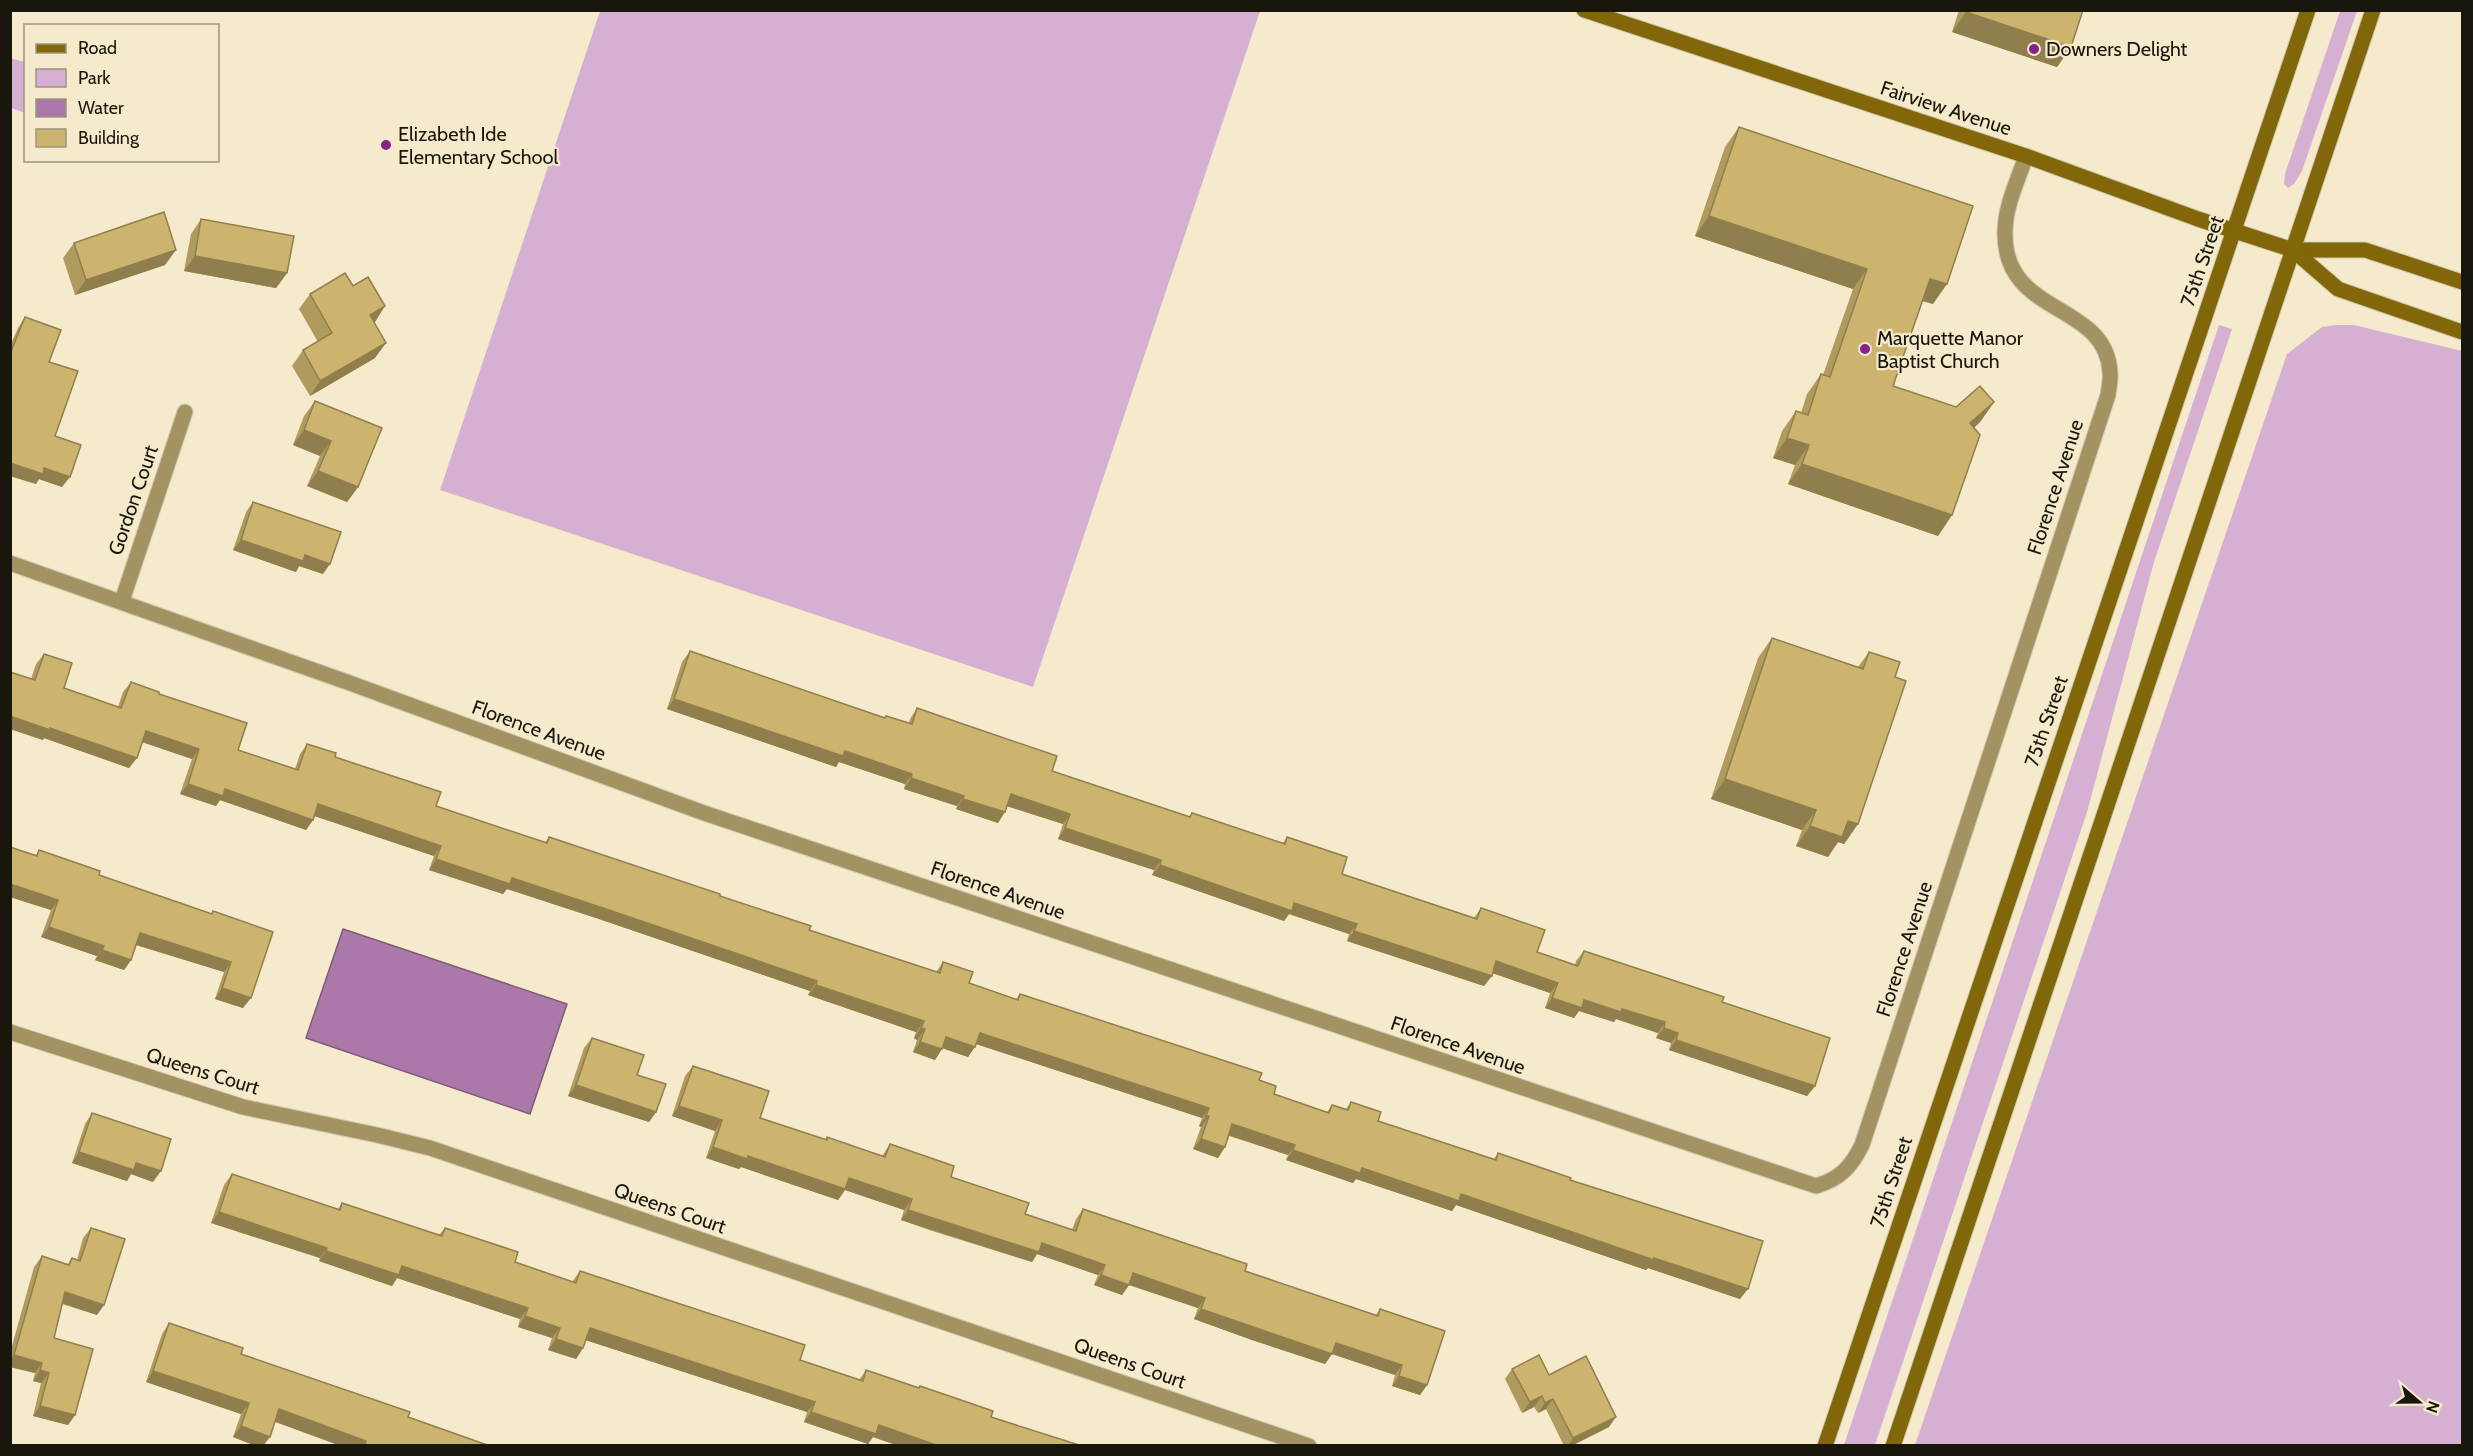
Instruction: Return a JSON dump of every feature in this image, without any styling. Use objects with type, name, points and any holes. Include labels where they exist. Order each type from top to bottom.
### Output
[{"type":"main road","name":"Fairview Avenue","points":[[1584,10],[2026,156],[2293,250],[2365,250],[2463,282]]},
{"type":"main road","name":"75th Street","points":[[1825,1446],[2308,10]]},
{"type":"main road","points":[[1893,1446],[2373,10]]},
{"type":"main road","name":"Fairview Avenue","points":[[2293,250],[2338,289],[2463,332]]},
{"type":"street","name":"Florence Avenue","points":[[10,563],[122,601],[704,813],[1816,1186],[1832,1181],[1844,1173],[1862,1145],[2108,395],[2110,372],[2107,356],[2097,339],[2085,325],[2025,288],[2013,271],[2006,251],[2005,231],[2008,209],[2026,156]]},
{"type":"street","name":"Gordon Court","points":[[122,601],[185,412]]},
{"type":"street","name":"Queens Court","points":[[12,1038],[243,1107],[377,1134],[430,1148],[1309,1446]]},
{"type":"green space","points":[[600,11],[1260,11],[1033,687],[440,490]]},
{"type":"green space","points":[[2340,11],[2357,11],[2302,171],[2294,184],[2288,188],[2284,184],[2285,174]]},
{"type":"green space","points":[[10,58],[24,62],[24,113],[11,108]]},
{"type":"green space","points":[[2219,325],[2232,329],[2154,562],[2087,812],[1875,1445],[1844,1445]]},
{"type":"green space","points":[[2354,325],[2462,351],[2462,1445],[1915,1445],[2287,354],[2322,327]]},
{"type":"water","points":[[343,929],[567,1004],[530,1114],[306,1038]]},
{"type":"building","points":[[1967,10],[2083,10],[2071,47],[1966,12]]},
{"type":"building","name":"Marquette Manor Baptist Church","points":[[1739,127],[1973,206],[1947,284],[1930,279],[1893,386],[1956,407],[1980,386],[1994,402],[1970,423],[1980,435],[1952,515],[1802,464],[1809,445],[1787,438],[1796,411],[1808,415],[1821,374],[1830,377],[1867,269],[1709,216]]},
{"type":"building","points":[[164,212],[176,250],[86,280],[74,243]]},
{"type":"building","points":[[201,219],[294,236],[287,273],[195,256]]},
{"type":"building","points":[[345,273],[353,286],[368,277],[385,306],[370,315],[386,343],[320,381],[303,350],[332,333],[310,294]]},
{"type":"building","points":[[25,317],[61,330],[49,362],[78,371],[55,436],[81,445],[70,477],[44,468],[43,474],[10,463],[10,354]]},
{"type":"building","points":[[315,401],[382,428],[358,487],[318,471],[331,441],[304,430]]},
{"type":"building","points":[[253,502],[341,532],[330,564],[305,555],[303,561],[241,540]]},
{"type":"building","points":[[1772,638],[1863,669],[1869,652],[1900,662],[1895,677],[1906,681],[1858,824],[1848,821],[1842,837],[1810,826],[1816,810],[1725,779]]},
{"type":"building","points":[[690,651],[885,718],[886,716],[912,724],[917,708],[1057,756],[1052,771],[1190,817],[1192,813],[1285,844],[1287,837],[1347,857],[1342,874],[1477,919],[1481,908],[1545,930],[1537,952],[1578,966],[1584,951],[1724,997],[1722,1002],[1830,1038],[1815,1086],[1676,1040],[1678,1033],[1664,1028],[1665,1022],[1622,1009],[1621,1012],[1584,1000],[1582,1008],[1552,998],[1558,983],[1496,961],[1492,976],[1354,931],[1357,924],[1294,903],[1292,911],[1160,865],[1161,860],[1065,828],[1070,814],[1011,794],[1005,812],[963,799],[964,796],[911,778],[912,774],[845,751],[843,756],[674,699]]},
{"type":"building","points":[[44,654],[72,663],[64,688],[121,708],[131,682],[159,692],[159,694],[247,723],[238,750],[298,770],[307,744],[336,753],[335,757],[441,792],[436,806],[547,843],[549,837],[811,926],[809,930],[940,973],[943,962],[973,972],[969,983],[1018,1000],[1020,994],[1262,1073],[1259,1080],[1276,1086],[1274,1094],[1329,1113],[1332,1105],[1348,1110],[1351,1102],[1381,1112],[1378,1121],[1496,1160],[1498,1153],[1571,1178],[1570,1180],[1763,1241],[1748,1289],[1654,1258],[1654,1260],[1461,1194],[1459,1201],[1362,1168],[1360,1173],[1293,1150],[1295,1145],[1232,1124],[1225,1147],[1201,1139],[1209,1116],[1206,1116],[1209,1108],[980,1033],[975,1047],[946,1037],[942,1049],[920,1042],[925,1029],[921,1028],[924,1021],[816,985],[817,981],[606,909],[512,878],[510,884],[436,859],[441,846],[318,804],[313,820],[225,789],[223,796],[188,784],[199,749],[146,731],[137,758],[10,716],[10,672],[35,680]]},
{"type":"building","points":[[10,847],[37,856],[39,850],[100,871],[99,875],[212,914],[213,911],[273,932],[251,998],[222,988],[231,962],[140,933],[131,960],[102,950],[104,946],[49,927],[58,900],[10,884]]},
{"type":"building","points":[[592,1038],[644,1055],[637,1075],[666,1084],[656,1112],[576,1085]]},
{"type":"building","points":[[693,1066],[769,1091],[760,1118],[827,1140],[827,1137],[885,1157],[890,1144],[954,1166],[951,1177],[1029,1203],[1025,1214],[1076,1231],[1083,1209],[1247,1264],[1245,1271],[1378,1316],[1380,1309],[1445,1331],[1427,1385],[1399,1376],[1402,1365],[1336,1343],[1332,1354],[1201,1309],[1205,1298],[1133,1273],[1129,1285],[1101,1275],[1105,1265],[1042,1243],[1039,1252],[908,1210],[912,1199],[849,1178],[845,1189],[748,1156],[747,1159],[713,1147],[722,1120],[679,1106]]},
{"type":"building","points":[[92,1113],[171,1139],[161,1171],[136,1163],[134,1170],[79,1152]]},
{"type":"building","points":[[232,1174],[340,1210],[342,1203],[442,1236],[445,1228],[518,1252],[515,1262],[576,1283],[580,1271],[805,1345],[800,1360],[863,1381],[866,1370],[919,1388],[920,1386],[993,1411],[991,1417],[1082,1446],[939,1446],[879,1425],[876,1434],[811,1412],[815,1402],[590,1328],[583,1348],[556,1339],[560,1328],[525,1316],[528,1308],[402,1266],[399,1275],[219,1212]]},
{"type":"building","points":[[91,1228],[125,1239],[104,1305],[65,1292],[54,1338],[93,1349],[75,1415],[40,1406],[49,1373],[40,1370],[42,1363],[14,1355],[42,1256],[69,1265],[72,1258],[80,1261]]},
{"type":"building","points":[[169,1323],[243,1348],[241,1354],[410,1412],[408,1417],[490,1446],[365,1446],[366,1441],[279,1409],[270,1437],[241,1426],[249,1403],[153,1371]]},
{"type":"building","points":[[1539,1355],[1549,1375],[1586,1356],[1616,1417],[1573,1438],[1553,1399],[1545,1403],[1542,1396],[1530,1402],[1512,1369]]},
{"type":"place","name":"Downers Delight","points":[[2034,49]]},
{"type":"place","name":"Elizabeth Ide Elementary School","points":[[386,145]]},
{"type":"place","name":"Marquette Manor Baptist Church","points":[[1865,349]]}]
